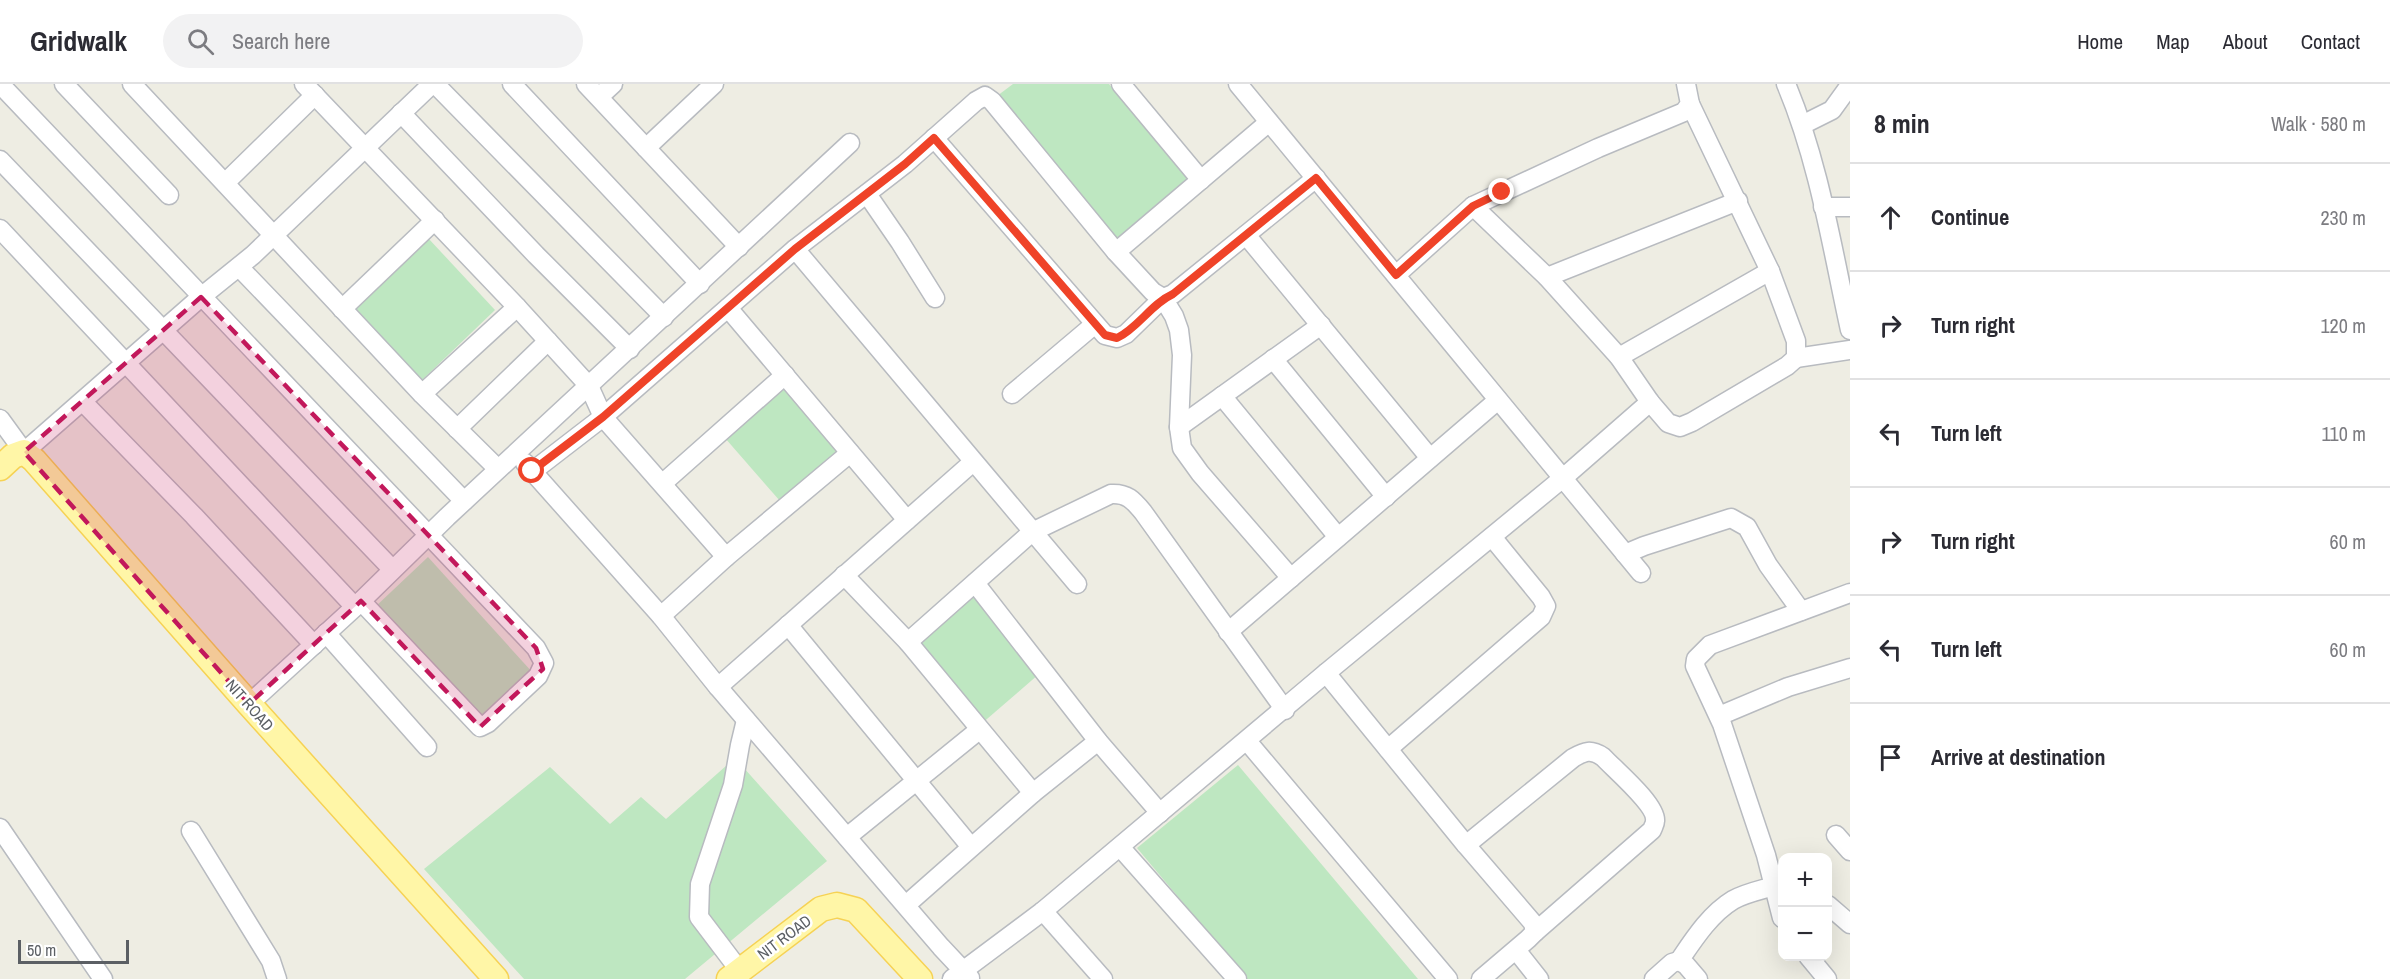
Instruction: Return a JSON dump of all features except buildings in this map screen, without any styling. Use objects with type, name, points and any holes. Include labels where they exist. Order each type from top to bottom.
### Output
[{"type":"main road","points":[[0,468],[13,456],[24,452]]},
{"type":"main road","name":"NIT ROAD","points":[[24,452],[34,460],[496,979]]},
{"type":"main road","name":"NIT ROAD","points":[[734,975],[821,909],[837,905],[856,910],[920,979]]},
{"type":"street","points":[[0,84],[536,648],[544,663],[538,676],[488,723],[480,726],[358,604],[126,364],[0,229]]},
{"type":"street","points":[[64,84],[170,195]]},
{"type":"street","points":[[132,84],[342,309],[498,469]]},
{"type":"street","points":[[0,419],[24,452],[201,297],[239,267],[433,84],[664,317]]},
{"type":"street","points":[[512,84],[700,284]]},
{"type":"street","points":[[613,84],[592,91],[739,247]]},
{"type":"street","points":[[646,148],[714,84]]},
{"type":"street","points":[[1121,84],[1201,180]]},
{"type":"street","points":[[1238,84],[1641,573]]},
{"type":"street","points":[[1686,84],[1690,104],[1770,270],[1796,341],[1796,358]]},
{"type":"street","points":[[1786,84],[1802,125],[1823,207],[1842,257],[1850,330]]},
{"type":"street","points":[[1802,125],[1832,110],[1850,85]]},
{"type":"street","points":[[225,183],[309,89],[435,220],[589,386],[603,417],[726,557]]},
{"type":"street","points":[[532,471],[603,417],[795,249],[905,164],[991,90]]},
{"type":"street","points":[[991,90],[992,100],[1116,252],[1152,292],[1163,298],[1179,330],[1182,355],[1179,427],[1182,448],[1188,458],[1291,578]]},
{"type":"street","points":[[1396,275],[1473,206],[1598,148],[1669,120],[1684,112],[1690,104]]},
{"type":"street","points":[[401,113],[536,255],[630,349]]},
{"type":"street","points":[[1116,252],[1269,122]]},
{"type":"street","points":[[934,138],[1105,335],[1117,338],[1126,334],[1163,298],[1173,294],[1316,178]]},
{"type":"street","points":[[249,704],[358,604],[516,452],[630,349],[850,143]]},
{"type":"street","points":[[0,160],[392,570]]},
{"type":"street","points":[[871,191],[935,298]]},
{"type":"street","points":[[1547,278],[1738,201]]},
{"type":"street","points":[[1473,206],[1547,278],[1619,357],[1650,402],[1668,423],[1680,427],[1692,422],[1796,358],[1850,350]]},
{"type":"street","points":[[1823,207],[1850,207]]},
{"type":"street","points":[[342,309],[435,220]]},
{"type":"street","points":[[1246,235],[1430,458]]},
{"type":"street","points":[[795,249],[1077,584]]},
{"type":"street","points":[[239,267],[464,501]]},
{"type":"street","points":[[1619,357],[1770,270]]},
{"type":"street","points":[[422,393],[517,307]]},
{"type":"street","points":[[728,308],[907,520]]},
{"type":"street","points":[[1012,394],[1095,324]]},
{"type":"street","points":[[1179,427],[1321,325]]},
{"type":"street","points":[[457,429],[548,341]]},
{"type":"street","points":[[1273,359],[1386,496]]},
{"type":"street","points":[[663,483],[785,375]]},
{"type":"street","points":[[1222,396],[1338,537]]},
{"type":"street","points":[[1228,632],[1498,400]]},
{"type":"street","points":[[83,402],[194,516],[427,747]]},
{"type":"street","points":[[516,452],[661,616],[718,687],[906,905],[962,976],[1285,710],[1326,673],[1563,478],[1650,402]]},
{"type":"street","points":[[661,616],[726,557],[850,453]]},
{"type":"street","points":[[718,687],[973,462]]},
{"type":"street","points":[[908,642],[1032,532],[1111,494],[1122,493],[1132,499],[1143,512],[1285,710]]},
{"type":"street","points":[[1625,554],[1731,518],[1747,527],[1768,565],[1801,611]]},
{"type":"street","points":[[1388,749],[1541,617],[1546,606],[1541,597],[1492,537]]},
{"type":"street","points":[[844,575],[908,642],[1033,793]]},
{"type":"street","points":[[975,583],[1098,741],[1160,813]]},
{"type":"street","points":[[1780,907],[1763,845],[1719,716],[1696,672],[1696,659],[1710,645],[1850,593]]},
{"type":"street","points":[[788,625],[971,847]]},
{"type":"street","points":[[1719,716],[1788,687],[1850,668]]},
{"type":"street","points":[[1326,673],[1466,845],[1533,923],[1535,932]]},
{"type":"street","points":[[734,975],[699,917],[700,884],[733,785],[747,720]]},
{"type":"street","points":[[848,837],[979,730]]},
{"type":"street","points":[[906,905],[1033,793],[1098,741]]},
{"type":"street","points":[[1247,741],[1448,979]]},
{"type":"street","points":[[1466,845],[1573,758],[1587,750],[1603,757],[1646,801],[1655,820],[1652,830],[1481,979]]},
{"type":"street","points":[[0,828],[103,979]]},
{"type":"street","points":[[191,831],[271,961],[277,979]]},
{"type":"street","points":[[1836,835],[1850,851]]},
{"type":"street","points":[[1120,847],[1237,979]]},
{"type":"street","points":[[1654,979],[1672,963],[1679,961],[1693,940],[1725,906],[1735,899],[1774,886]]},
{"type":"street","points":[[1829,907],[1850,924]]},
{"type":"street","points":[[1043,911],[1103,979]]},
{"type":"street","points":[[1516,950],[1539,979]]},
{"type":"street","points":[[1679,961],[1686,965],[1698,979]]},
{"type":"street","points":[[1811,961],[1827,979]]},
{"type":"highlighted area","points":[[201,297],[536,648],[543,669],[480,727],[361,601],[249,704],[24,452]]},
{"type":"green space","points":[[1013,84],[1109,84],[1188,180],[1117,240],[997,96]]},
{"type":"green space","points":[[428,238],[495,310],[419,383],[349,310]]},
{"type":"green space","points":[[784,386],[840,452],[780,501],[725,438]]},
{"type":"green space","points":[[428,557],[533,673],[479,721],[374,608]]},
{"type":"green space","points":[[974,592],[1039,674],[980,725],[916,643]]},
{"type":"green space","points":[[735,758],[827,861],[685,979],[524,979],[424,869],[550,767],[610,824],[641,797],[666,819]]},
{"type":"green space","points":[[1238,765],[1418,979],[1247,979],[1137,848]]},
{"type":"route","points":[[532,471],[603,417],[795,249],[905,164],[934,138],[1105,335],[1117,338],[1126,334],[1163,298],[1173,294],[1316,178],[1396,275],[1473,206],[1502,192]]}]
